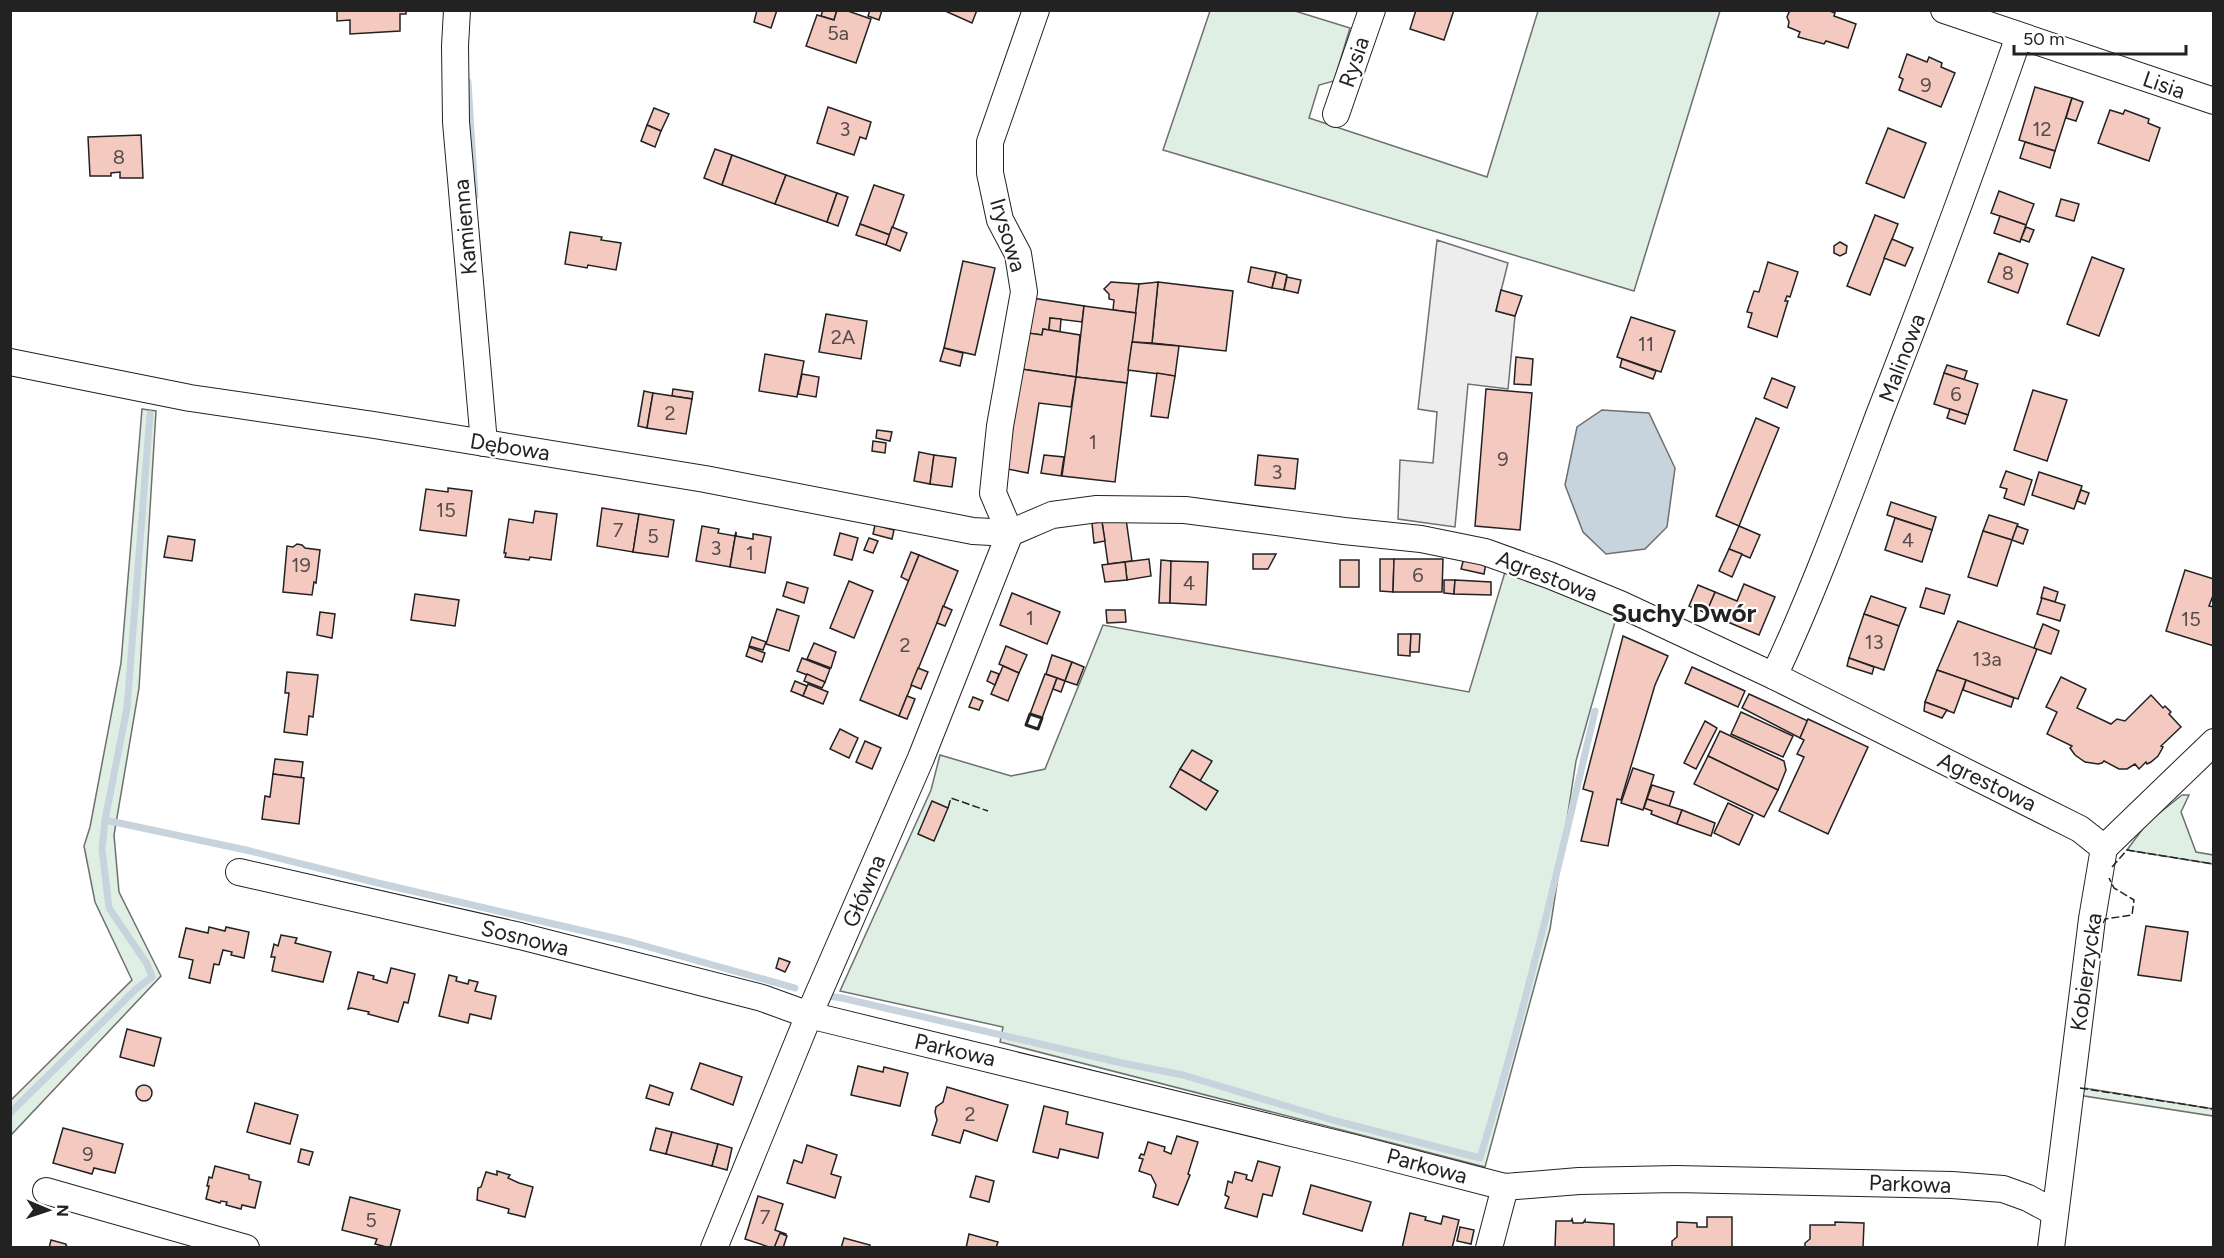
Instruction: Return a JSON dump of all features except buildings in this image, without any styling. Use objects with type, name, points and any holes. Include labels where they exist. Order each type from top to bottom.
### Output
[{"type":"street","name":"Kamienna","points":[[457,10],[454,46],[456,122],[484,442]]},
{"type":"street","name":"Irysowa","points":[[1010,533],[993,493],[1000,426],[1024,292],[1018,254],[1000,220],[990,173],[990,142],[1036,10]]},
{"type":"street","name":"Rysia","points":[[1336,114],[1372,10]]},
{"type":"street","name":"Lisia","points":[[1944,10],[2214,101]]},
{"type":"street","name":"Malinowa","points":[[1774,676],[1805,610],[1905,352],[1965,192],[2019,36]]},
{"type":"street","name":"Dębowa","points":[[10,362],[190,398],[484,442],[705,479],[973,531],[1010,533]]},
{"type":"street","name":"Agrestowa","points":[[1010,533],[1052,515],[1097,508],[1185,510],[1421,539],[1485,552],[1620,604],[1774,676],[2052,814],[2080,829],[2104,848]]},
{"type":"street","name":"Główna","points":[[714,1248],[809,1015],[921,758],[1010,533]]},
{"type":"street","points":[[2104,848],[2214,742]]},
{"type":"street","name":"Kobierzycka","points":[[2058,1244],[2055,1212],[2092,919],[2104,848]]},
{"type":"street","name":"Sosnowa","points":[[239,873],[520,936],[762,998],[809,1015]]},
{"type":"street","name":"Parkowa","points":[[809,1015],[1343,1145],[1505,1187],[1579,1181],[1676,1179],[1952,1185],[2003,1189],[2028,1198],[2055,1212]]},
{"type":"street","points":[[1489,1248],[1505,1187]]},
{"type":"street","points":[[46,1191],[246,1248]]},
{"type":"green space","points":[[1210,11],[1295,11],[1350,28],[1334,81],[1319,85],[1309,118],[1487,177],[1538,11],[1720,11],[1634,291],[1163,150]]},
{"type":"green space","points":[[142,409],[156,411],[139,688],[114,835],[119,892],[161,976],[11,1135],[11,1100],[132,980],[95,902],[84,846],[90,827],[121,663]]},
{"type":"green space","points":[[1508,562],[1620,604],[1576,761],[1550,929],[1485,1167],[1000,1042],[1003,1027],[840,991],[931,790],[940,755],[1011,776],[1045,769],[1103,625],[1469,692]]},
{"type":"green space","points":[[2182,795],[2189,795],[2181,812],[2196,852],[2213,855],[2213,864],[2127,850],[2147,823]]},
{"type":"green space","points":[[2078,1087],[2213,1109],[2213,1116],[2078,1095]]},
{"type":"shaded area","points":[[1437,240],[1508,263],[1496,311],[1515,316],[1508,389],[1468,384],[1455,527],[1398,519],[1400,460],[1433,463],[1437,412],[1418,409]]},
{"type":"shaded area","points":[[1602,410],[1649,413],[1675,468],[1667,527],[1645,549],[1606,554],[1583,532],[1565,485],[1577,427]]},
{"type":"waterway","points":[[468,82],[475,196]]},
{"type":"waterway","points":[[10,1113],[136,989],[152,977],[147,964],[109,908],[102,849],[105,820],[127,708],[150,414]]},
{"type":"waterway","points":[[828,996],[1183,1075],[1336,1121],[1480,1158],[1527,992],[1595,711]]},
{"type":"waterway","points":[[105,820],[246,850],[631,942],[795,988]]},
{"type":"fence","points":[[948,808],[951,798],[988,811]]},
{"type":"fence","points":[[2112,867],[2127,850],[2214,864]]},
{"type":"fence","points":[[2103,923],[2105,919],[2132,915],[2134,900],[2114,888],[2109,878]]},
{"type":"fence","points":[[2080,1088],[2214,1109]]},
{"type":"wall","points":[[1030,714],[1042,718],[1038,729],[1026,725],[1030,714]]},
{"type":"district","name":"Suchy Dwór","points":[[1684,613]]}]
